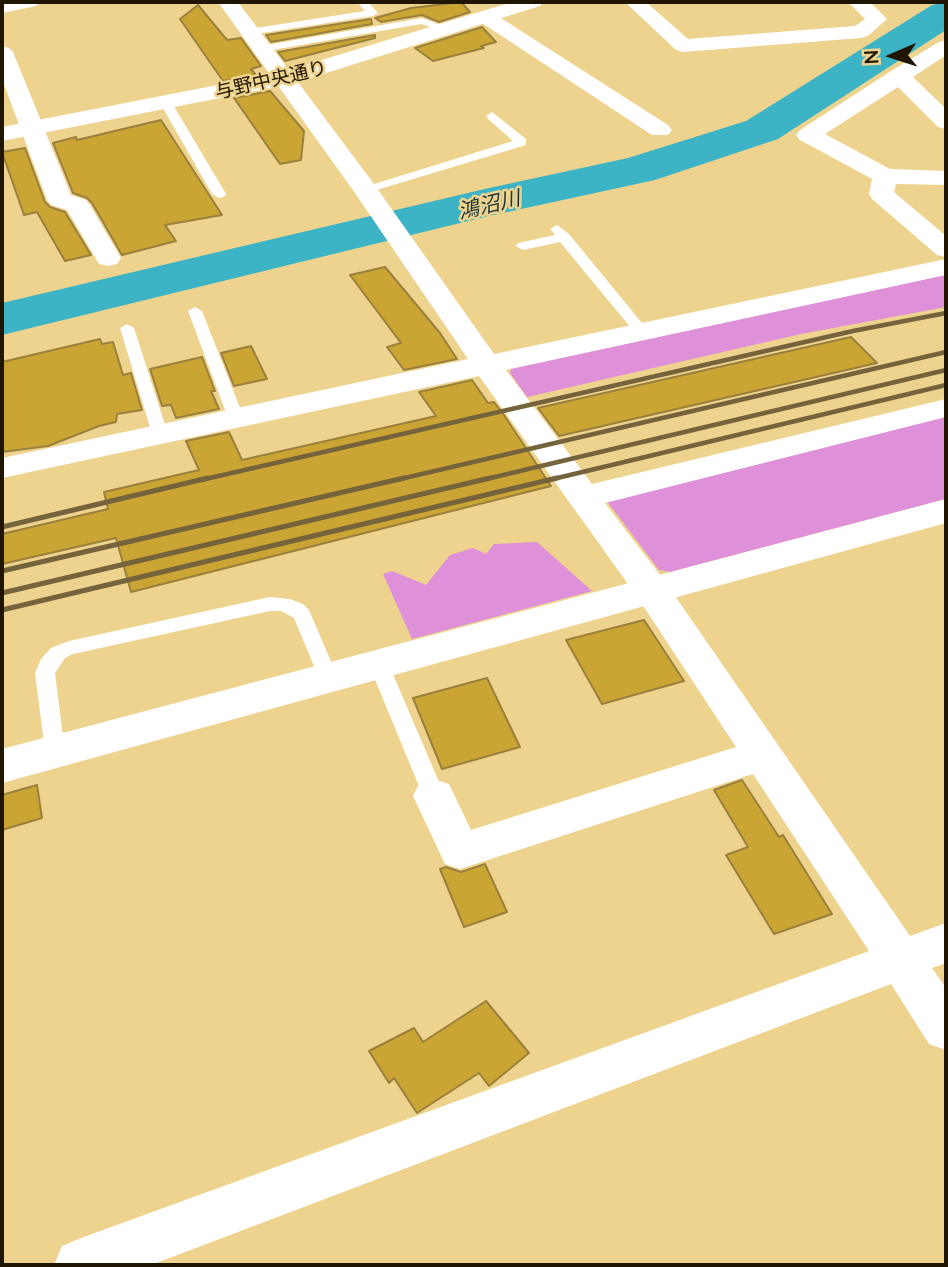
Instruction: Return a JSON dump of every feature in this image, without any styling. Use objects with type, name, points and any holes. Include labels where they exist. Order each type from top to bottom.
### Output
[{"type":"street","points":[[2,7],[29,2]]},
{"type":"street","points":[[228,2],[371,197],[486,364],[652,589],[946,1028]]},
{"type":"street","name":"与野中央通り","points":[[2,134],[283,79],[446,29],[488,11],[534,2]]},
{"type":"street","points":[[635,2],[682,46],[860,32],[877,19],[858,2]]},
{"type":"street","points":[[488,11],[660,130]]},
{"type":"street","points":[[946,46],[808,135],[885,176],[946,178]]},
{"type":"street","points":[[2,52],[60,200],[77,205],[108,258]]},
{"type":"street","points":[[899,76],[946,122]]},
{"type":"street","points":[[885,176],[881,194],[946,248]]},
{"type":"street","points":[[2,468],[946,267]]},
{"type":"street","points":[[584,497],[946,408]]},
{"type":"street","points":[[2,766],[946,511]]},
{"type":"street","points":[[434,796],[460,851],[763,755]]},
{"type":"street","points":[[81,1265],[946,943]]},
{"type":"lane","points":[[255,41],[373,13],[362,2]]},
{"type":"lane","points":[[255,41],[422,20],[446,29]]},
{"type":"lane","points":[[166,103],[219,194]]},
{"type":"lane","points":[[371,197],[522,142],[492,116]]},
{"type":"lane","points":[[523,246],[561,233],[642,331]]},
{"type":"lane","points":[[195,310],[236,418]]},
{"type":"lane","points":[[127,328],[160,434]]},
{"type":"lane","points":[[55,752],[45,673],[48,664],[58,653],[69,648],[270,604],[283,604],[296,609],[302,615],[328,678]]},
{"type":"lane","points":[[379,665],[434,796]]},
{"type":"shaded area","points":[[946,273],[946,307],[801,334],[527,397],[510,373],[512,366]]},
{"type":"shaded area","points":[[946,416],[946,499],[670,572],[659,570],[606,500]]},
{"type":"shaded area","points":[[537,542],[592,591],[412,639],[383,574],[392,571],[426,585],[450,555],[473,548],[486,554],[494,544]]},
{"type":"building","points":[[461,2],[470,12],[439,22],[422,15],[381,22],[375,18],[411,8]]},
{"type":"building","points":[[198,5],[227,40],[241,38],[261,66],[251,69],[256,75],[223,81],[180,19]]},
{"type":"building","points":[[371,19],[372,24],[271,42],[266,35]]},
{"type":"building","points":[[482,27],[496,42],[481,46],[484,48],[433,61],[415,48]]},
{"type":"building","points":[[375,35],[375,38],[285,61],[278,52]]},
{"type":"building","points":[[270,91],[304,131],[301,160],[280,164],[234,98]]},
{"type":"building","points":[[161,120],[222,215],[165,225],[176,241],[122,255],[92,203],[73,193],[53,143]]},
{"type":"building","points":[[25,148],[45,202],[50,207],[65,212],[91,255],[65,261],[37,212],[24,215],[2,152]]},
{"type":"building","points":[[385,267],[440,333],[457,359],[404,370],[387,347],[401,343],[350,275]]},
{"type":"building","points":[[851,337],[877,363],[559,436],[538,408]]},
{"type":"building","points":[[100,339],[102,344],[113,342],[123,375],[131,373],[142,410],[117,414],[116,422],[48,446],[2,452],[2,362]]},
{"type":"building","points":[[251,346],[267,379],[234,386],[221,353]]},
{"type":"building","points":[[202,357],[219,409],[176,418],[171,405],[162,406],[150,369]]},
{"type":"building","points":[[472,380],[488,403],[494,402],[504,415],[551,486],[131,592],[116,538],[2,564],[2,534],[108,509],[104,492],[199,470],[186,441],[229,432],[242,460],[436,416],[419,392]]},
{"type":"building","points":[[644,620],[684,681],[602,704],[566,640]]},
{"type":"building","points":[[487,678],[520,747],[442,769],[413,698]]},
{"type":"building","points":[[742,780],[779,837],[783,835],[832,914],[774,934],[726,855],[748,847],[714,790]]},
{"type":"building","points":[[37,785],[42,818],[2,830],[2,795]]},
{"type":"building","points":[[485,864],[507,912],[464,927],[440,869],[446,867],[461,872]]},
{"type":"building","points":[[486,1001],[529,1053],[489,1086],[479,1073],[417,1113],[394,1078],[389,1083],[369,1051],[414,1028],[423,1042]]},
{"type":"waterway","name":"鴻沼川","points":[[2,319],[489,202],[639,170],[762,130],[946,13]]},
{"type":"railway","points":[[201,480],[853,331],[946,313]]},
{"type":"railway","points":[[396,480],[946,352]]},
{"type":"railway","points":[[482,480],[946,370]]},
{"type":"railway","points":[[549,480],[946,385]]},
{"type":"railway","points":[[2,527],[208,478]]},
{"type":"railway","points":[[2,571],[404,478]]},
{"type":"railway","points":[[2,593],[490,478]]},
{"type":"railway","points":[[2,610],[557,478]]}]
